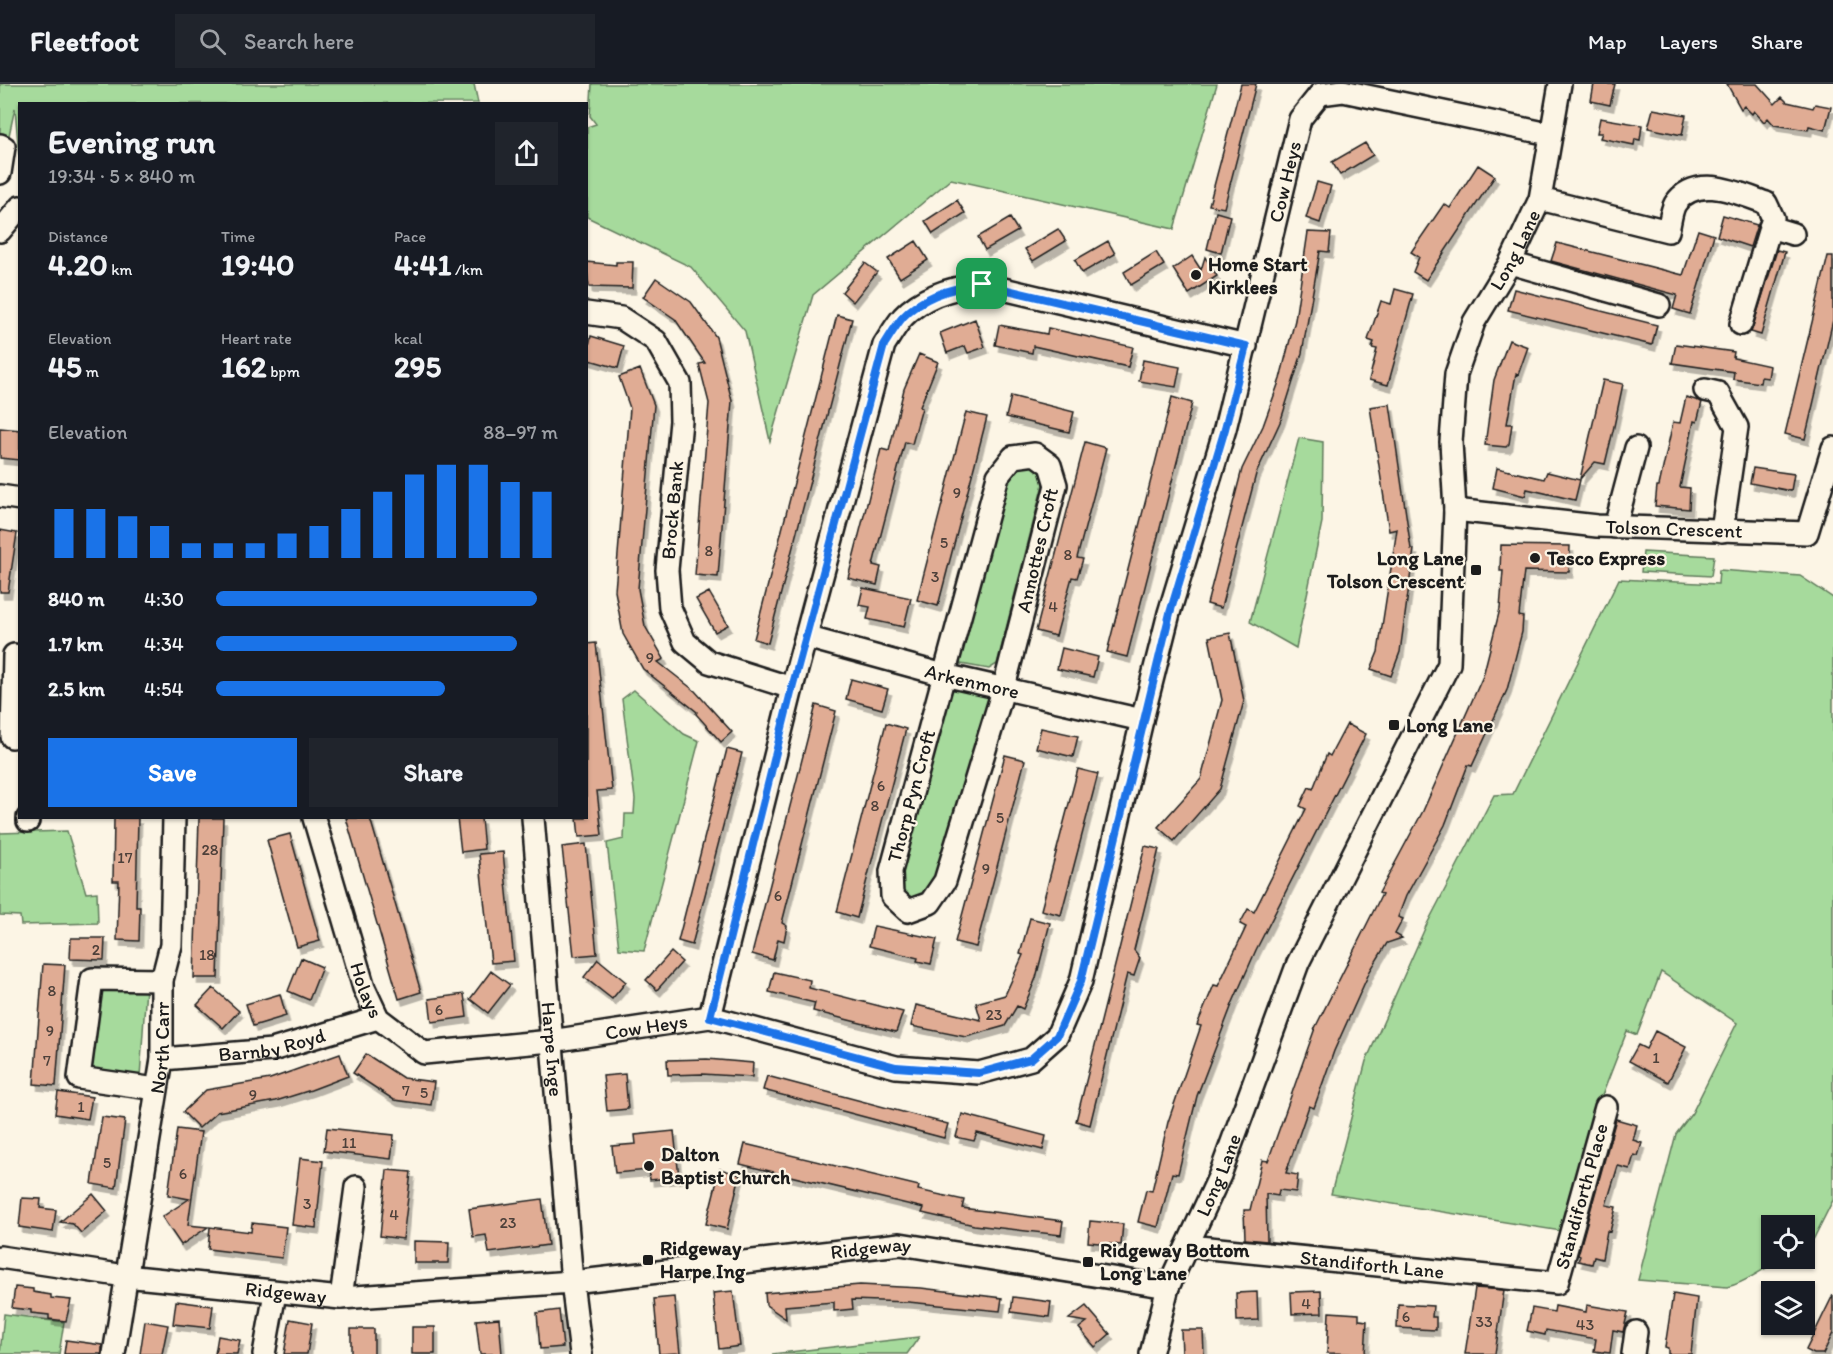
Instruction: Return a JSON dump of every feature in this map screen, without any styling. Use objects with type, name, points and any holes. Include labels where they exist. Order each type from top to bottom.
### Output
[{"type":"street","name":"Long Lane","points":[[1151,1354],[1168,1287],[1190,1246],[1220,1175],[1298,963],[1449,664],[1455,510],[1451,442],[1456,374],[1474,322],[1510,263],[1540,199],[1549,134],[1560,84]]},
{"type":"street","name":"Cow Heys","points":[[550,1041],[710,1017],[896,1067],[979,1073],[1031,1059],[1057,1036],[1081,981],[1142,720],[1170,613],[1225,429],[1300,119],[1320,94],[1343,91],[1549,134]]},
{"type":"street","points":[[0,145],[4,147],[0,173]]},
{"type":"street","points":[[1540,199],[1668,231],[1674,205],[1689,190],[1712,186],[1766,203],[1773,218],[1741,324]]},
{"type":"street","points":[[0,231],[11,207]]},
{"type":"street","points":[[1770,227],[1794,234]]},
{"type":"street","points":[[1510,263],[1659,305]]},
{"type":"street","points":[[710,1017],[792,688],[884,345],[904,316],[933,297],[957,287],[982,284],[1246,346]]},
{"type":"street","name":"Brock Bank","points":[[588,313],[621,318],[656,341],[680,382],[681,422],[667,570],[670,608],[685,642],[709,662],[792,688]]},
{"type":"street","points":[[1705,390],[1718,393],[1737,427],[1722,531]]},
{"type":"street","points":[[1615,527],[1616,487],[1636,448]]},
{"type":"street","name":"Tolson Crescent","points":[[1455,510],[1615,527],[1807,533],[1833,448]]},
{"type":"street","name":"Annottes Croft","points":[[944,675],[999,476],[1013,457],[1035,454],[1050,465],[1056,485],[1004,687]]},
{"type":"street","points":[[0,495],[18,499]]},
{"type":"street","name":"Arkenmore","points":[[806,637],[944,675],[1142,720]]},
{"type":"street","points":[[11,737],[14,655]]},
{"type":"street","name":"Thorp Pyn Croft","points":[[944,675],[891,871],[892,896],[908,911],[930,903],[945,880],[1004,687]]},
{"type":"street","name":"North Carr","points":[[114,1354],[162,1059],[162,980],[171,945],[174,819]]},
{"type":"street","name":"Holays","points":[[314,819],[364,988],[378,1018],[424,1053],[550,1041]]},
{"type":"street","name":"Harpe Inge","points":[[533,819],[572,1282]]},
{"type":"street","points":[[156,1089],[78,1078],[92,979],[162,980]]},
{"type":"street","name":"Barnby Royd","points":[[162,1059],[272,1050],[378,1018]]},
{"type":"street","name":"Standiforth Place","points":[[1557,1283],[1606,1107]]},
{"type":"street","points":[[341,1299],[356,1187]]},
{"type":"street","name":"Ridgeway","points":[[0,1257],[125,1276],[341,1299],[572,1282],[900,1244],[1168,1287]]},
{"type":"street","name":"Standiforth Lane","points":[[1190,1246],[1557,1283]]},
{"type":"street","points":[[572,1282],[581,1354]]},
{"type":"street","points":[[264,1354],[275,1293]]},
{"type":"street","points":[[1633,1354],[1636,1332]]},
{"type":"green space","points":[[0,84],[474,84],[478,102],[18,102],[18,143],[15,108],[8,140],[0,137]]},
{"type":"green space","points":[[592,84],[1217,84],[1174,229],[951,179],[813,295],[770,441],[745,331],[691,267],[588,217],[588,127],[596,124],[590,116]]},
{"type":"green space","points":[[1299,438],[1323,442],[1322,522],[1296,648],[1250,622]]},
{"type":"green space","points":[[1028,459],[1040,466],[1044,480],[997,664],[989,669],[961,664],[957,654],[1008,473]]},
{"type":"green space","points":[[1643,552],[1714,556],[1711,576],[1641,572]]},
{"type":"green space","points":[[1719,570],[1800,576],[1833,598],[1833,1200],[1815,1236],[1815,1215],[1761,1215],[1761,1269],[1764,1269],[1747,1279],[1727,1287],[1638,1280],[1676,1134],[1692,1113],[1737,1023],[1661,972],[1637,1035],[1627,1031],[1595,1114],[1561,1231],[1331,1194],[1366,1061],[1426,926],[1494,795],[1513,794],[1619,579],[1718,584]]},
{"type":"green space","points":[[955,687],[985,693],[989,700],[932,887],[928,893],[914,899],[897,887],[948,690]]},
{"type":"green space","points":[[634,690],[684,734],[699,741],[644,951],[619,949],[607,843],[624,839],[625,814],[634,814],[635,799],[622,699]]},
{"type":"green space","points":[[67,831],[86,893],[97,892],[98,923],[21,925],[20,916],[0,915],[0,833]]},
{"type":"green space","points":[[104,984],[146,987],[140,1077],[96,1074],[88,1064],[94,993]]},
{"type":"green space","points":[[4,1314],[64,1322],[59,1354],[0,1354]]},
{"type":"green space","points":[[919,1337],[907,1354],[772,1354]]},
{"type":"building","points":[[1241,84],[1256,84],[1224,208],[1209,205]]},
{"type":"building","points":[[1594,84],[1615,84],[1610,105],[1591,101]]},
{"type":"building","points":[[1727,84],[1757,84],[1775,104],[1782,97],[1787,102],[1813,108],[1815,104],[1831,107],[1825,130],[1809,126],[1808,130],[1774,125],[1768,118],[1764,122],[1754,111],[1752,114],[1744,106],[1741,109]]},
{"type":"building","points":[[1653,109],[1686,115],[1682,135],[1648,128]]},
{"type":"building","points":[[1600,118],[1642,125],[1640,140],[1635,139],[1634,145],[1600,138],[1602,133],[1597,133]]},
{"type":"building","points":[[1365,143],[1373,155],[1340,175],[1332,162]]},
{"type":"building","points":[[1478,165],[1495,176],[1426,280],[1413,272],[1419,257],[1411,252],[1444,204],[1450,208]]},
{"type":"building","points":[[1317,182],[1331,186],[1320,223],[1306,218]]},
{"type":"building","points":[[957,200],[965,213],[933,234],[925,221]]},
{"type":"building","points":[[1216,212],[1230,216],[1221,253],[1207,249]]},
{"type":"building","points":[[1723,215],[1757,225],[1750,247],[1717,236]]},
{"type":"building","points":[[1010,218],[1018,231],[985,250],[978,237]]},
{"type":"building","points":[[1058,229],[1066,241],[1033,261],[1025,249]]},
{"type":"building","points":[[1698,230],[1714,235],[1690,314],[1673,309],[1677,295],[1551,261],[1557,243],[1683,275]]},
{"type":"building","points":[[1308,232],[1331,233],[1329,252],[1320,251],[1302,353],[1281,420],[1256,474],[1221,608],[1207,604],[1242,469],[1263,426],[1280,379],[1295,320]]},
{"type":"building","points":[[916,241],[928,260],[900,278],[888,259]]},
{"type":"building","points":[[1108,241],[1115,254],[1082,273],[1075,260]]},
{"type":"building","points":[[1777,250],[1785,252],[1761,335],[1751,332]]},
{"type":"building","points":[[1156,252],[1164,265],[1131,285],[1124,272]]},
{"type":"building","name":"Home Start Kirklees","points":[[1192,256],[1201,270],[1205,257],[1217,276],[1189,294],[1173,269]]},
{"type":"building","points":[[1828,256],[1833,256],[1833,320],[1805,439],[1785,434]]},
{"type":"building","points":[[588,262],[616,265],[616,262],[633,262],[632,288],[589,287]]},
{"type":"building","points":[[865,263],[877,272],[853,302],[842,292]]},
{"type":"building","points":[[656,278],[691,302],[716,337],[732,401],[718,577],[695,575],[709,403],[699,364],[705,363],[675,319],[643,297]]},
{"type":"building","points":[[1395,289],[1413,294],[1388,385],[1369,380],[1377,349],[1372,348],[1374,342],[1368,340],[1381,301],[1391,304]]},
{"type":"building","points":[[1514,289],[1657,325],[1652,345],[1508,310]]},
{"type":"building","points":[[837,315],[852,319],[768,643],[754,639]]},
{"type":"building","points":[[975,319],[985,347],[968,353],[965,346],[947,353],[940,333]]},
{"type":"building","points":[[999,325],[1047,334],[1048,328],[1133,347],[1128,367],[1033,346],[1032,353],[995,345]]},
{"type":"building","points":[[591,336],[624,346],[618,368],[588,360]]},
{"type":"building","points":[[1509,340],[1528,347],[1518,375],[1516,374],[1507,424],[1512,424],[1509,444],[1506,447],[1485,445],[1494,380]]},
{"type":"building","points":[[1676,344],[1734,352],[1733,358],[1770,366],[1768,378],[1761,377],[1760,383],[1733,379],[1734,372],[1672,363]]},
{"type":"building","points":[[919,354],[938,362],[920,407],[922,408],[912,444],[905,442],[873,565],[881,567],[877,585],[848,578],[881,449],[889,451],[904,389]]},
{"type":"building","points":[[1143,360],[1180,367],[1176,387],[1139,381]]},
{"type":"building","points":[[640,369],[654,405],[638,589],[645,626],[664,659],[658,662],[695,691],[732,732],[721,742],[696,714],[697,712],[643,669],[623,634],[615,591],[630,408],[619,377]]},
{"type":"building","points":[[1603,380],[1623,384],[1613,431],[1605,464],[1595,462],[1580,479]]},
{"type":"building","points":[[1011,396],[1074,412],[1069,432],[1006,417]]},
{"type":"building","points":[[1172,397],[1192,403],[1127,657],[1107,652]]},
{"type":"building","points":[[1686,397],[1702,402],[1697,422],[1694,421],[1680,487],[1690,488],[1689,509],[1655,506],[1657,486],[1659,486],[1673,422],[1680,423]]},
{"type":"building","points":[[1390,404],[1411,549],[1414,549],[1400,652],[1391,676],[1371,669],[1378,652],[1397,529],[1389,531],[1370,407]]},
{"type":"building","points":[[966,412],[987,417],[938,606],[917,600]]},
{"type":"building","points":[[0,428],[18,430],[18,460],[0,458]]},
{"type":"building","points":[[1085,442],[1106,448],[1077,558],[1083,559],[1077,578],[1072,577],[1056,636],[1036,631]]},
{"type":"building","points":[[1497,468],[1544,479],[1547,472],[1580,480],[1575,500],[1527,489],[1525,496],[1493,488]]},
{"type":"building","points":[[1753,468],[1794,474],[1791,491],[1750,483]]},
{"type":"building","points":[[0,530],[17,533],[8,592],[0,592]]},
{"type":"building","points":[[1501,545],[1570,546],[1569,572],[1524,571],[1519,616],[1523,617],[1522,632],[1507,690],[1472,766],[1468,765],[1445,825],[1406,896],[1398,917],[1403,919],[1395,934],[1402,938],[1387,943],[1370,971],[1334,1051],[1314,1108],[1309,1106],[1286,1173],[1298,1175],[1296,1192],[1279,1190],[1278,1196],[1266,1194],[1267,1241],[1245,1239],[1244,1210],[1250,1210],[1262,1160],[1268,1161],[1315,1028],[1382,894],[1379,893],[1423,811],[1483,676],[1500,609],[1503,571],[1500,571]]},
{"type":"building","points":[[863,588],[911,598],[904,627],[867,619],[870,607],[859,605]]},
{"type":"building","points":[[709,592],[728,625],[715,632],[696,599]]},
{"type":"building","points":[[1230,633],[1244,701],[1220,789],[1174,841],[1158,827],[1201,779],[1222,700],[1209,637]]},
{"type":"building","points":[[596,643],[612,790],[597,791],[602,835],[579,837],[577,819],[588,819],[588,644]]},
{"type":"building","points":[[1062,648],[1098,657],[1093,677],[1057,669]]},
{"type":"building","points":[[851,679],[888,689],[882,709],[846,699]]},
{"type":"building","points":[[816,705],[836,711],[782,923],[787,926],[784,941],[778,939],[773,960],[752,954]]},
{"type":"building","points":[[886,723],[906,729],[857,918],[837,912]]},
{"type":"building","points":[[1347,724],[1366,734],[1256,950],[1233,1002],[1197,1096],[1178,1174],[1172,1173],[1158,1227],[1138,1222],[1146,1190],[1152,1191],[1168,1122],[1201,1026],[1197,1025],[1214,985],[1218,986],[1246,927],[1240,924],[1248,909],[1254,912],[1306,809],[1300,806],[1309,787],[1313,789],[1327,754],[1330,756]]},
{"type":"building","points":[[1041,728],[1078,736],[1073,757],[1036,748]]},
{"type":"building","points":[[727,749],[742,753],[692,945],[678,941]]},
{"type":"building","points":[[1005,755],[1025,760],[976,947],[955,942]]},
{"type":"building","points":[[1078,769],[1098,774],[1061,915],[1041,910]]},
{"type":"building","points":[[114,819],[138,819],[136,907],[140,907],[139,941],[117,940],[119,881],[113,881]]},
{"type":"building","points":[[199,819],[223,819],[218,978],[194,978]]},
{"type":"building","points":[[346,819],[370,819],[421,992],[399,999]]},
{"type":"building","points":[[457,819],[481,819],[484,849],[461,852]]},
{"type":"building","points":[[290,834],[320,941],[297,947],[267,840]]},
{"type":"building","points":[[586,844],[597,954],[574,956],[562,847]]},
{"type":"building","points":[[1145,846],[1159,849],[1134,950],[1140,958],[1134,976],[1127,974],[1090,1125],[1076,1121]]},
{"type":"building","points":[[503,852],[514,961],[491,963],[479,854]]},
{"type":"building","points":[[1030,918],[1050,923],[1036,978],[1023,1009],[1017,1006],[1005,1026],[966,1037],[911,1026],[916,1005],[981,1020],[976,1003],[1005,995],[1023,955],[1020,954]]},
{"type":"building","points":[[874,926],[937,939],[931,964],[917,961],[918,958],[869,946]]},
{"type":"building","points":[[71,938],[105,938],[104,960],[70,959]]},
{"type":"building","points":[[671,952],[682,962],[657,990],[646,980]]},
{"type":"building","points":[[301,958],[322,967],[309,1000],[288,991]]},
{"type":"building","points":[[598,959],[626,982],[612,999],[584,977]]},
{"type":"building","points":[[43,964],[65,965],[56,1086],[34,1084]]},
{"type":"building","points":[[491,971],[510,985],[488,1013],[470,999]]},
{"type":"building","points":[[774,972],[810,980],[809,988],[903,1012],[896,1032],[813,1011],[815,1003],[769,992]]},
{"type":"building","points":[[213,988],[239,1011],[223,1028],[197,1005]]},
{"type":"building","points":[[280,994],[286,1016],[253,1026],[246,1004]]},
{"type":"building","points":[[464,994],[467,1017],[432,1022],[429,999]]},
{"type":"building","points":[[1655,1031],[1686,1047],[1668,1082],[1629,1061],[1638,1045],[1646,1049]]},
{"type":"building","points":[[340,1054],[348,1076],[311,1090],[276,1101],[217,1112],[199,1128],[183,1112],[206,1090],[270,1079]]},
{"type":"building","points":[[366,1054],[403,1078],[434,1082],[431,1105],[394,1100],[353,1073]]},
{"type":"building","points":[[707,1059],[753,1063],[752,1077],[702,1074],[668,1075],[667,1060]]},
{"type":"building","points":[[625,1074],[628,1109],[607,1111],[603,1076]]},
{"type":"building","points":[[767,1076],[948,1124],[944,1138],[763,1090]]},
{"type":"building","points":[[58,1092],[92,1097],[88,1119],[55,1114]]},
{"type":"building","points":[[962,1114],[1046,1136],[1043,1150],[977,1133],[974,1141],[956,1137]]},
{"type":"building","points":[[102,1117],[125,1120],[116,1188],[92,1184]]},
{"type":"building","points":[[1616,1119],[1637,1125],[1633,1140],[1642,1143],[1638,1156],[1634,1155],[1630,1169],[1618,1166],[1606,1205],[1616,1207],[1610,1232],[1607,1231],[1602,1259],[1594,1257],[1592,1264],[1578,1261],[1580,1256],[1578,1255]]},
{"type":"building","points":[[327,1128],[394,1135],[391,1159],[324,1151]]},
{"type":"building","points":[[177,1129],[201,1132],[188,1225],[208,1227],[181,1245],[162,1217],[189,1199],[168,1195]]},
{"type":"building","points":[[674,1131],[679,1177],[650,1180],[649,1170],[615,1173],[612,1146],[636,1144],[635,1135]]},
{"type":"building","points":[[745,1144],[919,1186],[918,1190],[964,1200],[962,1208],[1063,1221],[1061,1235],[974,1225],[922,1213],[924,1208],[740,1164]]},
{"type":"building","points":[[300,1158],[323,1161],[316,1228],[292,1225]]},
{"type":"building","points":[[720,1169],[740,1175],[727,1229],[706,1224]]},
{"type":"building","points":[[387,1170],[411,1172],[403,1239],[380,1236]]},
{"type":"building","points":[[93,1194],[107,1211],[81,1233],[73,1224],[60,1222]]},
{"type":"building","points":[[22,1198],[41,1199],[40,1208],[56,1210],[53,1232],[19,1227]]},
{"type":"building","points":[[542,1199],[548,1245],[489,1253],[486,1235],[473,1237],[469,1209]]},
{"type":"building","points":[[1090,1221],[1123,1224],[1121,1245],[1088,1242]]},
{"type":"building","points":[[252,1223],[286,1227],[282,1258],[208,1249],[210,1227],[251,1232]]},
{"type":"building","points":[[414,1241],[449,1242],[448,1263],[414,1263]]},
{"type":"building","points":[[860,1285],[921,1288],[1002,1298],[1000,1311],[908,1302],[852,1300],[853,1309],[834,1311],[834,1302],[785,1306],[786,1319],[766,1305],[765,1293]]},
{"type":"building","points":[[15,1287],[33,1289],[33,1292],[51,1295],[51,1298],[71,1300],[66,1321],[49,1319],[49,1315],[31,1313],[31,1310],[12,1308]]},
{"type":"building","points":[[1475,1288],[1504,1290],[1495,1354],[1465,1354]]},
{"type":"building","points":[[733,1291],[740,1346],[719,1349],[713,1293]]},
{"type":"building","points":[[1321,1291],[1322,1313],[1292,1314],[1291,1292]]},
{"type":"building","points":[[1257,1292],[1258,1320],[1237,1321],[1236,1293]]},
{"type":"building","points":[[1673,1294],[1697,1298],[1691,1354],[1668,1354],[1668,1348],[1665,1347]]},
{"type":"building","points":[[1833,1295],[1833,1333],[1823,1354],[1814,1354],[1806,1350]]},
{"type":"building","points":[[674,1297],[680,1353],[659,1354],[654,1299]]},
{"type":"building","points":[[1013,1297],[1051,1302],[1049,1317],[1011,1312]]},
{"type":"building","points":[[176,1301],[213,1306],[210,1328],[173,1324]]},
{"type":"building","points":[[1398,1304],[1433,1306],[1432,1317],[1436,1317],[1436,1330],[1397,1328]]},
{"type":"building","points":[[1587,1305],[1628,1312],[1623,1332],[1613,1330],[1610,1353],[1594,1351],[1596,1339],[1546,1330],[1545,1335],[1527,1331],[1532,1308],[1554,1312],[1555,1306],[1586,1312]]},
{"type":"building","points":[[1086,1306],[1110,1334],[1095,1347],[1079,1328],[1087,1322],[1069,1319]]},
{"type":"building","points":[[559,1310],[563,1347],[540,1349],[537,1313]]},
{"type":"building","points":[[1329,1312],[1359,1314],[1359,1320],[1367,1321],[1365,1354],[1327,1353]]},
{"type":"building","points":[[499,1318],[502,1354],[480,1354],[476,1320]]},
{"type":"building","points":[[290,1319],[312,1323],[307,1354],[284,1354]]},
{"type":"building","points":[[145,1321],[168,1325],[162,1354],[140,1354]]},
{"type":"building","points":[[412,1327],[435,1327],[435,1354],[412,1354]]},
{"type":"building","points":[[351,1329],[374,1329],[374,1354],[351,1354]]},
{"type":"building","points":[[1181,1330],[1203,1330],[1204,1354],[1182,1354]]},
{"type":"building","points":[[218,1336],[240,1340],[237,1354],[215,1354]]},
{"type":"building","points":[[66,1340],[102,1345],[102,1354],[64,1354]]},
{"type":"place","name":"Home Start Kirklees","points":[[1196,275]]},
{"type":"place","name":"Tesco Express","points":[[1535,558]]},
{"type":"place","name":"Long Lane Tolson Crescent","points":[[1476,570]]},
{"type":"place","name":"Long Lane","points":[[1394,725]]},
{"type":"place","name":"Dalton Baptist Church","points":[[649,1166]]},
{"type":"place","name":"Ridgeway Harpe Ing","points":[[648,1260]]},
{"type":"place","name":"Ridgeway Bottom Long Lane","points":[[1088,1262]]},
{"type":"route","points":[[982,284],[1246,346],[1225,429],[1170,613],[1142,720],[1081,981],[1057,1036],[1031,1059],[979,1073],[896,1067],[710,1017],[792,688],[884,345],[904,316],[933,297],[957,287],[982,284]]}]
